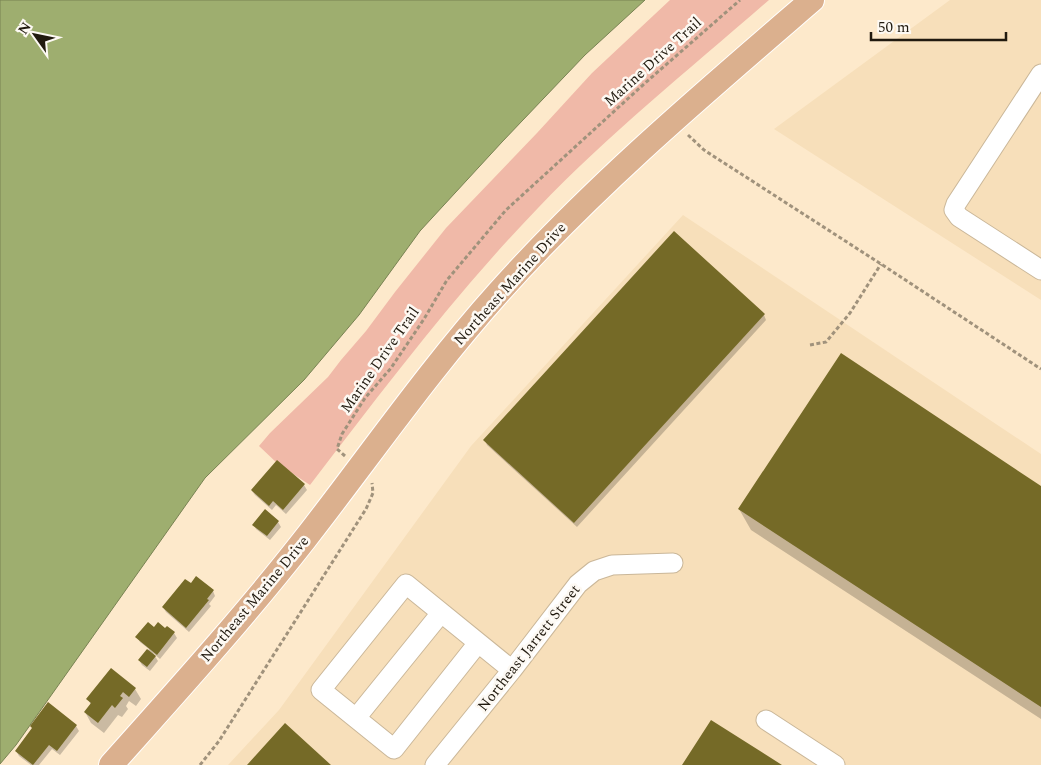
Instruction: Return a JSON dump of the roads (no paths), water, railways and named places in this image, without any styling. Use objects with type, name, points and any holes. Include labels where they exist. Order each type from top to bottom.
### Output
[{"type":"main road","name":"Northeast Marine Drive","points":[[111,765],[230,630],[304,541],[358,469],[496,294],[561,225],[675,120],[812,0]]},
{"type":"street","points":[[1041,74],[956,204],[954,210],[959,217],[1041,270]]},
{"type":"street","name":"Northeast Jarrett Street","points":[[435,765],[512,670],[578,584],[594,571],[612,565],[673,563]]},
{"type":"street","points":[[478,643],[394,749],[321,690],[406,584],[512,670]]},
{"type":"street","points":[[356,718],[441,613]]},
{"type":"street","points":[[766,720],[835,765]]}]
